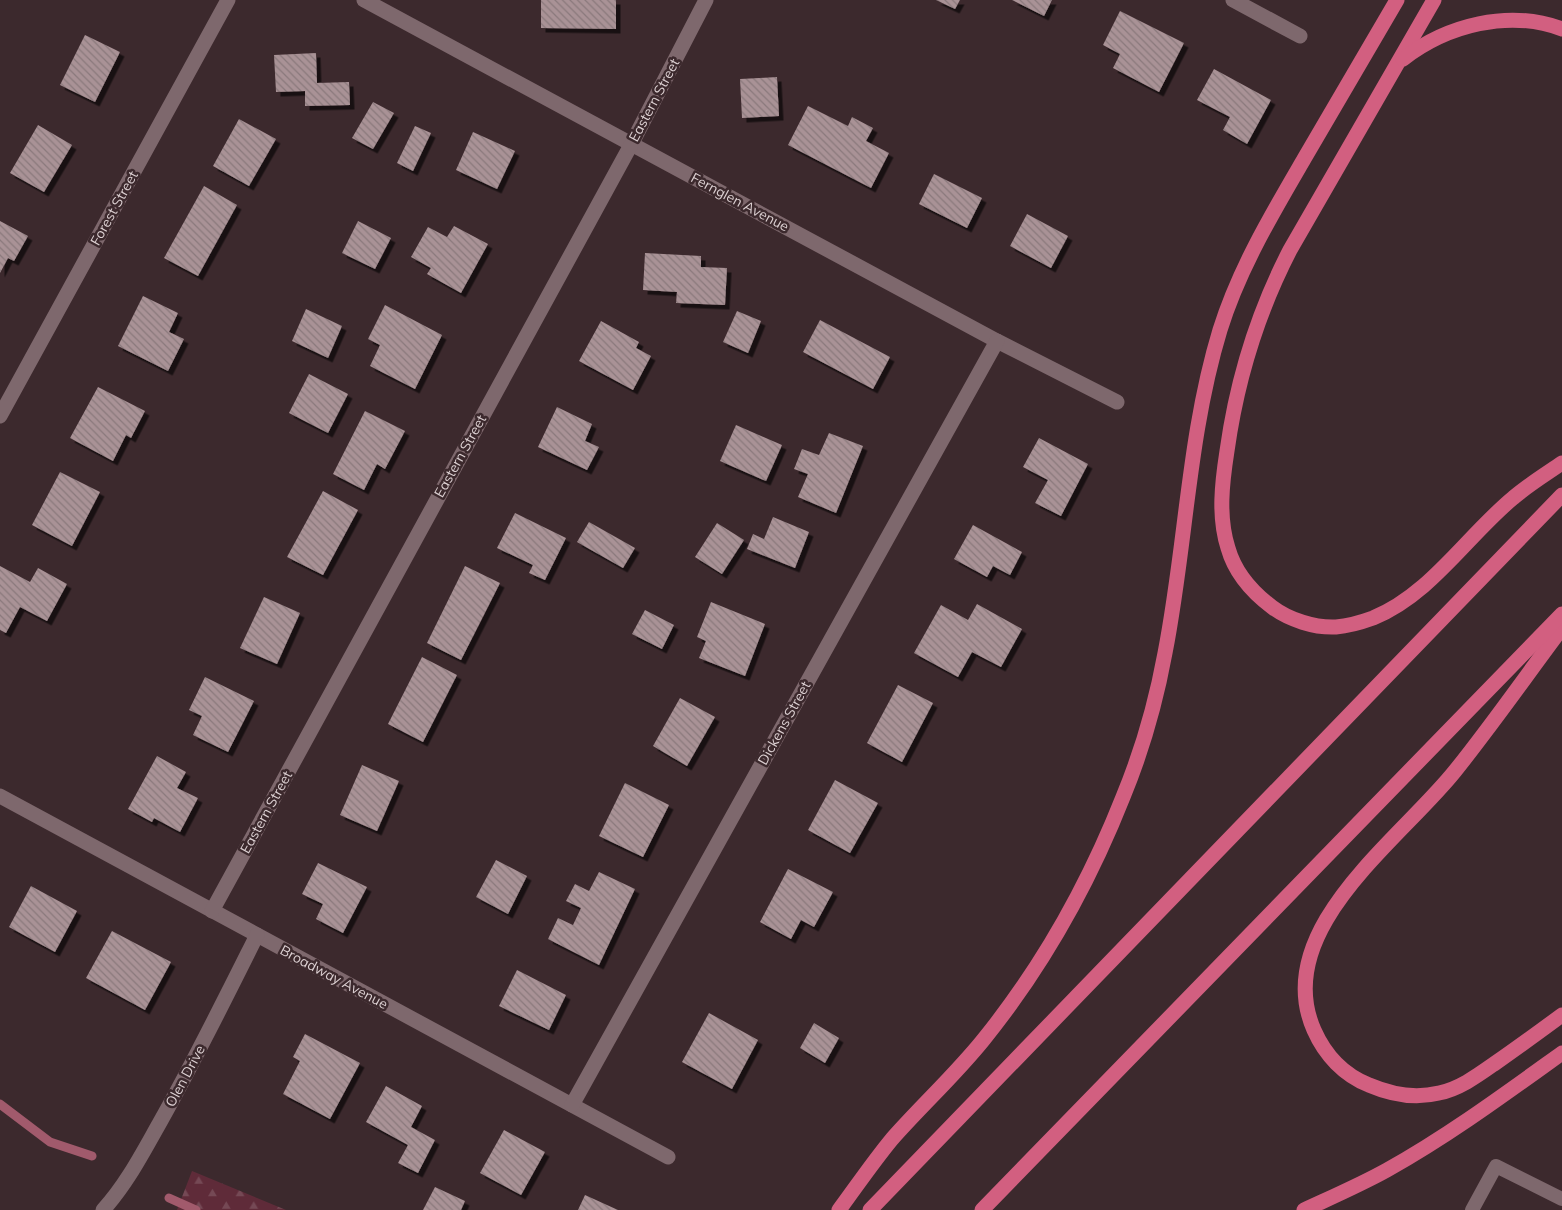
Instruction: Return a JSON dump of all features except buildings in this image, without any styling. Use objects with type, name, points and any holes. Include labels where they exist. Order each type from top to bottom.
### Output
[{"type":"highway","points":[[839,1210],[892,1140],[962,1065],[1006,1010],[1051,943],[1109,830],[1136,762],[1158,687],[1172,612],[1203,398],[1220,330],[1243,272],[1273,213],[1397,0]]},
{"type":"highway","points":[[1434,0],[1290,250],[1276,277],[1253,336],[1237,394],[1228,438],[1222,491],[1224,531],[1228,549],[1235,567],[1247,584],[1260,598],[1284,615],[1317,625],[1337,627],[1355,624],[1389,610],[1410,596],[1428,581],[1512,498],[1562,463]]},
{"type":"highway","points":[[1396,65],[1416,49],[1436,38],[1482,23],[1505,20],[1529,21],[1562,29]]},
{"type":"highway","points":[[870,1210],[1562,495]]},
{"type":"highway","points":[[982,1210],[1562,614]]},
{"type":"highway","points":[[1562,628],[1454,773],[1377,854],[1342,897],[1313,945],[1308,958],[1305,985],[1308,1012],[1313,1027],[1323,1048],[1338,1065],[1364,1083],[1378,1089],[1409,1096],[1439,1093],[1469,1081],[1562,1015]]},
{"type":"highway","points":[[1304,1210],[1385,1171],[1430,1145],[1475,1116],[1562,1053]]},
{"type":"street","name":"Forest Street","points":[[0,416],[228,0]]},
{"type":"street","name":"Fernglen Avenue","points":[[364,0],[997,341],[1116,402]]},
{"type":"street","name":"Eastern Street","points":[[212,911],[632,143],[706,0]]},
{"type":"street","points":[[1233,0],[1300,36]]},
{"type":"street","name":"Dickens Street","points":[[572,1106],[997,341]]},
{"type":"street","name":"Broadway Avenue","points":[[0,796],[668,1157]]},
{"type":"street","name":"Olen Drive","points":[[103,1210],[136,1164],[197,1056],[257,935]]},
{"type":"lane","points":[[1472,1210],[1496,1166],[1562,1199]]},
{"type":"green space","points":[[192,1171],[286,1210],[177,1210]]},
{"type":"waterway","points":[[0,1104],[50,1142],[92,1156]]},
{"type":"waterway","points":[[169,1198],[196,1210]]}]
